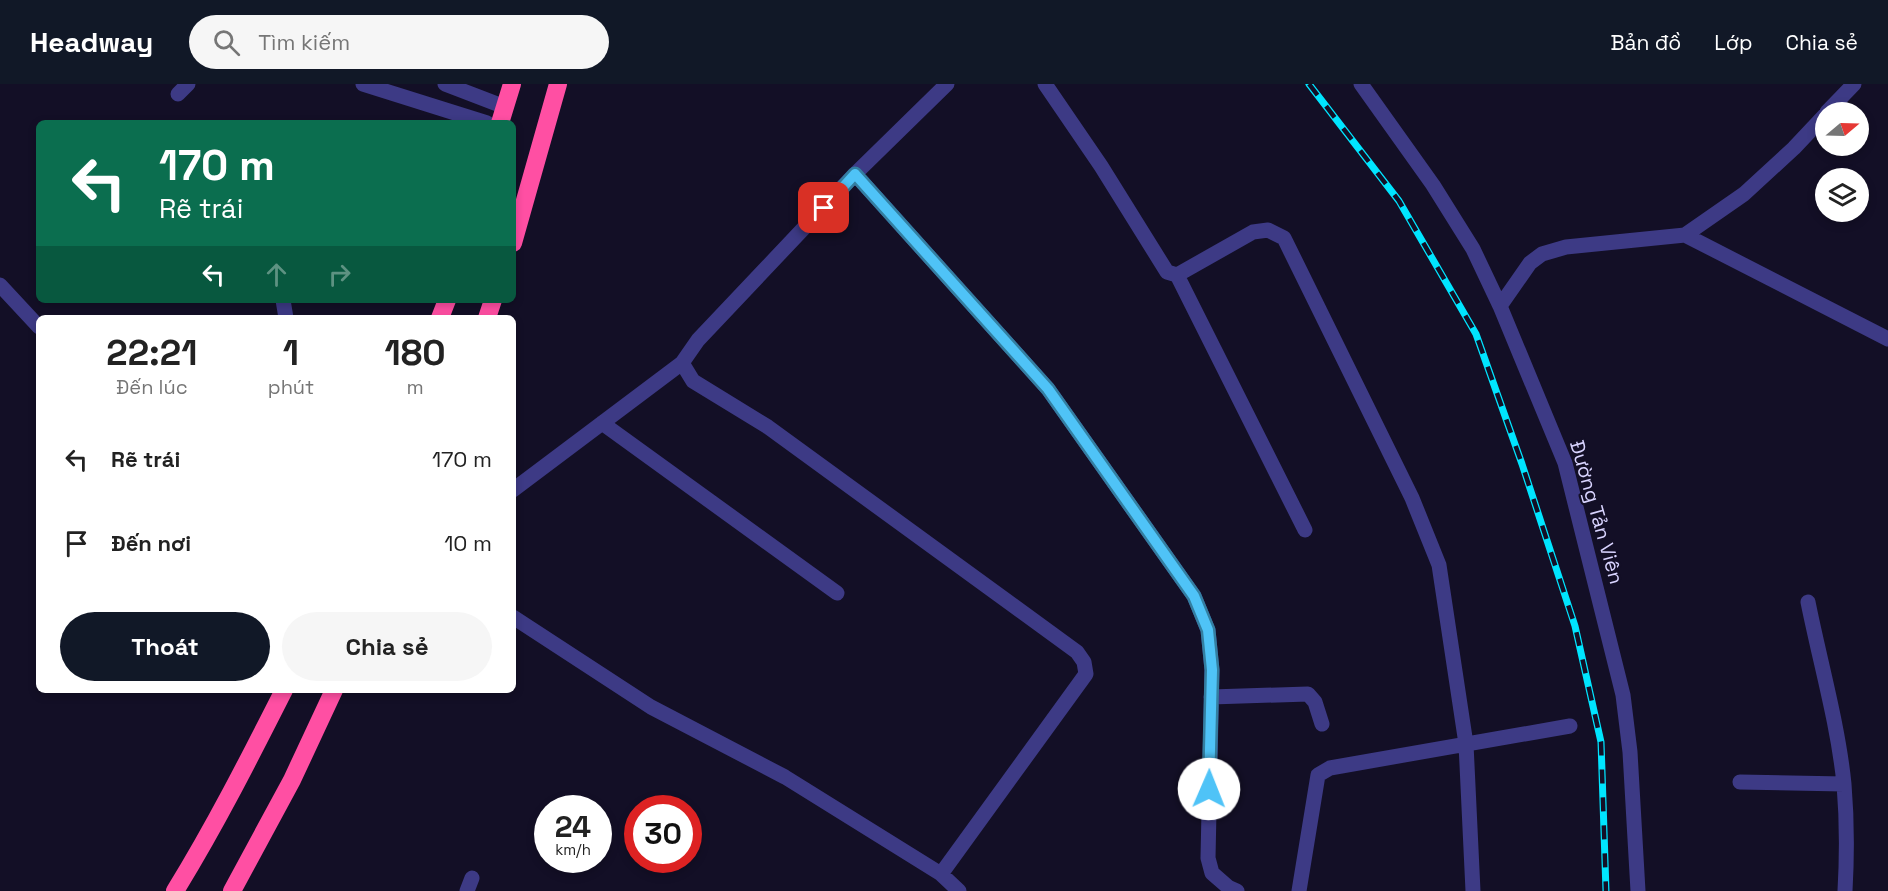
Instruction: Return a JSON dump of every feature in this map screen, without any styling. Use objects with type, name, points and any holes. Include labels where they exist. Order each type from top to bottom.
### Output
[{"type":"highway","points":[[503,115],[512,84]]},
{"type":"highway","points":[[516,232],[558,84]]},
{"type":"highway","points":[[175,891],[208,837],[252,756],[283,693]]},
{"type":"highway","points":[[232,891],[292,780],[333,693]]},
{"type":"street","points":[[363,84],[477,120]]},
{"type":"street","points":[[445,84],[503,115]]},
{"type":"street","points":[[516,488],[682,363],[698,340],[855,174],[947,84]]},
{"type":"street","points":[[1045,84],[1101,166],[1167,272],[1177,275],[1253,232],[1268,230],[1284,238],[1412,498],[1439,565],[1466,744],[1473,891]]},
{"type":"street","name":"Đường Tản Viên","points":[[1361,84],[1433,185],[1473,249],[1500,306],[1565,463],[1623,695],[1638,891]]},
{"type":"street","points":[[1837,102],[1854,84]]},
{"type":"street","points":[[1500,306],[1530,263],[1542,254],[1566,247],[1685,236],[1744,194],[1794,148],[1815,125]]},
{"type":"street","points":[[855,174],[1048,389],[1194,596],[1208,630],[1212,670],[1208,858],[1212,873],[1228,887],[1237,891]]},
{"type":"street","points":[[1685,236],[1888,339]]},
{"type":"street","points":[[1177,275],[1305,530]]},
{"type":"street","points":[[0,285],[36,324]]},
{"type":"street","points":[[682,363],[693,381],[768,427],[1077,652],[1084,662],[1086,674],[941,874]]},
{"type":"street","points":[[602,423],[837,592]]},
{"type":"street","points":[[1808,602],[1844,784],[1847,864],[1845,891]]},
{"type":"street","points":[[516,619],[651,707],[784,777],[941,874],[959,891]]},
{"type":"street","points":[[1211,697],[1308,694],[1315,702],[1322,724]]},
{"type":"street","points":[[1299,891],[1318,775],[1330,768],[1570,726]]},
{"type":"street","points":[[1740,782],[1844,784]]},
{"type":"railway","points":[[1309,84],[1399,201],[1476,334],[1522,464],[1575,626],[1601,742],[1606,891]]},
{"type":"route","points":[[824,208],[855,174],[1048,389],[1194,596],[1208,630],[1212,670],[1209,789]]}]
